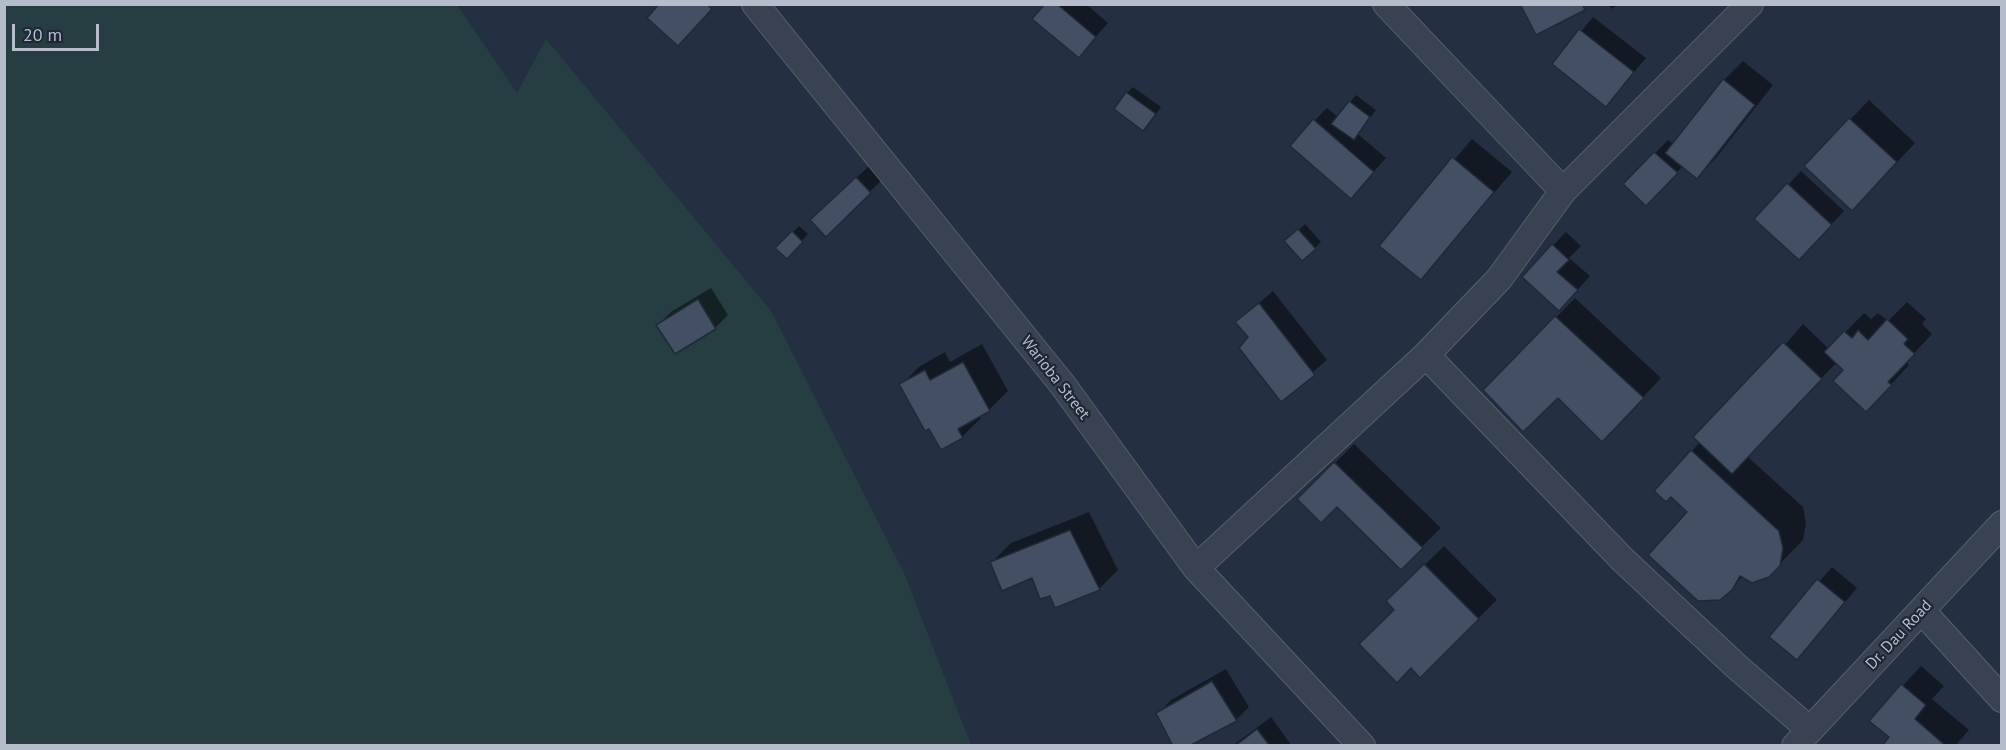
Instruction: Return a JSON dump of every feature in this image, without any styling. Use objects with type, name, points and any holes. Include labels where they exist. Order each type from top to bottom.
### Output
[{"type":"street","name":"Warioba Street","points":[[754,4],[1062,384],[1196,567],[1362,746]]},
{"type":"street","points":[[1386,4],[1563,191]]},
{"type":"street","points":[[1196,567],[1426,355],[1500,279],[1563,191],[1750,4]]},
{"type":"street","points":[[1426,355],[1622,559],[1736,666],[1802,738]]},
{"type":"street","name":"Dr. Dau Road","points":[[1802,738],[2001,524]]},
{"type":"street","points":[[1922,611],[2001,699]]},
{"type":"green space","points":[[4,5],[457,5],[517,93],[546,39],[771,311],[904,573],[971,745],[5,745]]},
{"type":"building","points":[[659,4],[707,4],[712,9],[678,46],[647,18]]},
{"type":"building","points":[[1045,4],[1057,4],[1096,37],[1079,58],[1032,19]]},
{"type":"building","points":[[1520,4],[1582,4],[1585,10],[1536,35]]},
{"type":"building","points":[[1579,29],[1634,72],[1606,107],[1552,64]]},
{"type":"building","points":[[1723,79],[1755,105],[1697,179],[1665,153]]},
{"type":"building","points":[[1126,92],[1156,114],[1143,131],[1114,109]]},
{"type":"building","points":[[1349,101],[1370,117],[1354,140],[1331,124]]},
{"type":"building","points":[[1849,118],[1897,162],[1852,211],[1804,166]]},
{"type":"building","points":[[1313,119],[1374,172],[1351,199],[1290,146]]},
{"type":"building","points":[[1654,152],[1678,173],[1646,206],[1623,184]]},
{"type":"building","points":[[1452,157],[1494,192],[1421,280],[1379,246]]},
{"type":"building","points":[[856,177],[871,193],[826,237],[810,220]]},
{"type":"building","points":[[1787,183],[1832,225],[1799,260],[1754,219]]},
{"type":"building","points":[[1298,229],[1316,249],[1302,261],[1284,241]]},
{"type":"building","points":[[792,231],[803,242],[787,259],[775,248]]},
{"type":"building","points":[[1552,244],[1569,260],[1557,272],[1578,290],[1559,311],[1522,277]]},
{"type":"building","points":[[698,299],[716,329],[675,354],[656,325]]},
{"type":"building","points":[[1259,303],[1315,375],[1281,402],[1239,348],[1248,337],[1235,322]]},
{"type":"building","points":[[1555,316],[1644,398],[1602,442],[1558,398],[1523,432],[1483,390]]},
{"type":"building","points":[[1887,319],[1908,339],[1904,344],[1915,354],[1888,382],[1892,385],[1866,412],[1833,381],[1843,370],[1824,352],[1844,331],[1852,338],[1858,330],[1868,340]]},
{"type":"building","points":[[1783,342],[1822,379],[1732,474],[1693,437]]},
{"type":"building","points":[[963,362],[990,411],[958,429],[963,438],[941,450],[929,429],[925,431],[899,384],[925,370],[930,380]]},
{"type":"building","points":[[1691,450],[1779,531],[1783,548],[1780,566],[1769,577],[1752,583],[1740,576],[1732,590],[1720,600],[1698,601],[1648,555],[1687,512],[1671,497],[1666,502],[1654,491]]},
{"type":"building","points":[[1334,462],[1423,548],[1401,570],[1337,507],[1321,523],[1297,499]]},
{"type":"building","points":[[1070,530],[1100,590],[1055,608],[1050,596],[1040,599],[1032,578],[1002,591],[990,562]]},
{"type":"building","points":[[1424,564],[1479,619],[1420,678],[1411,668],[1397,683],[1359,644],[1394,610],[1386,601]]},
{"type":"building","points":[[1817,579],[1845,602],[1797,660],[1769,637]]},
{"type":"building","points":[[1212,681],[1237,721],[1189,746],[1173,746],[1156,713]]},
{"type":"building","points":[[1901,684],[1926,705],[1915,719],[1946,746],[1882,746],[1889,737],[1869,721]]},
{"type":"building","points":[[1257,729],[1270,746],[1235,746]]}]
